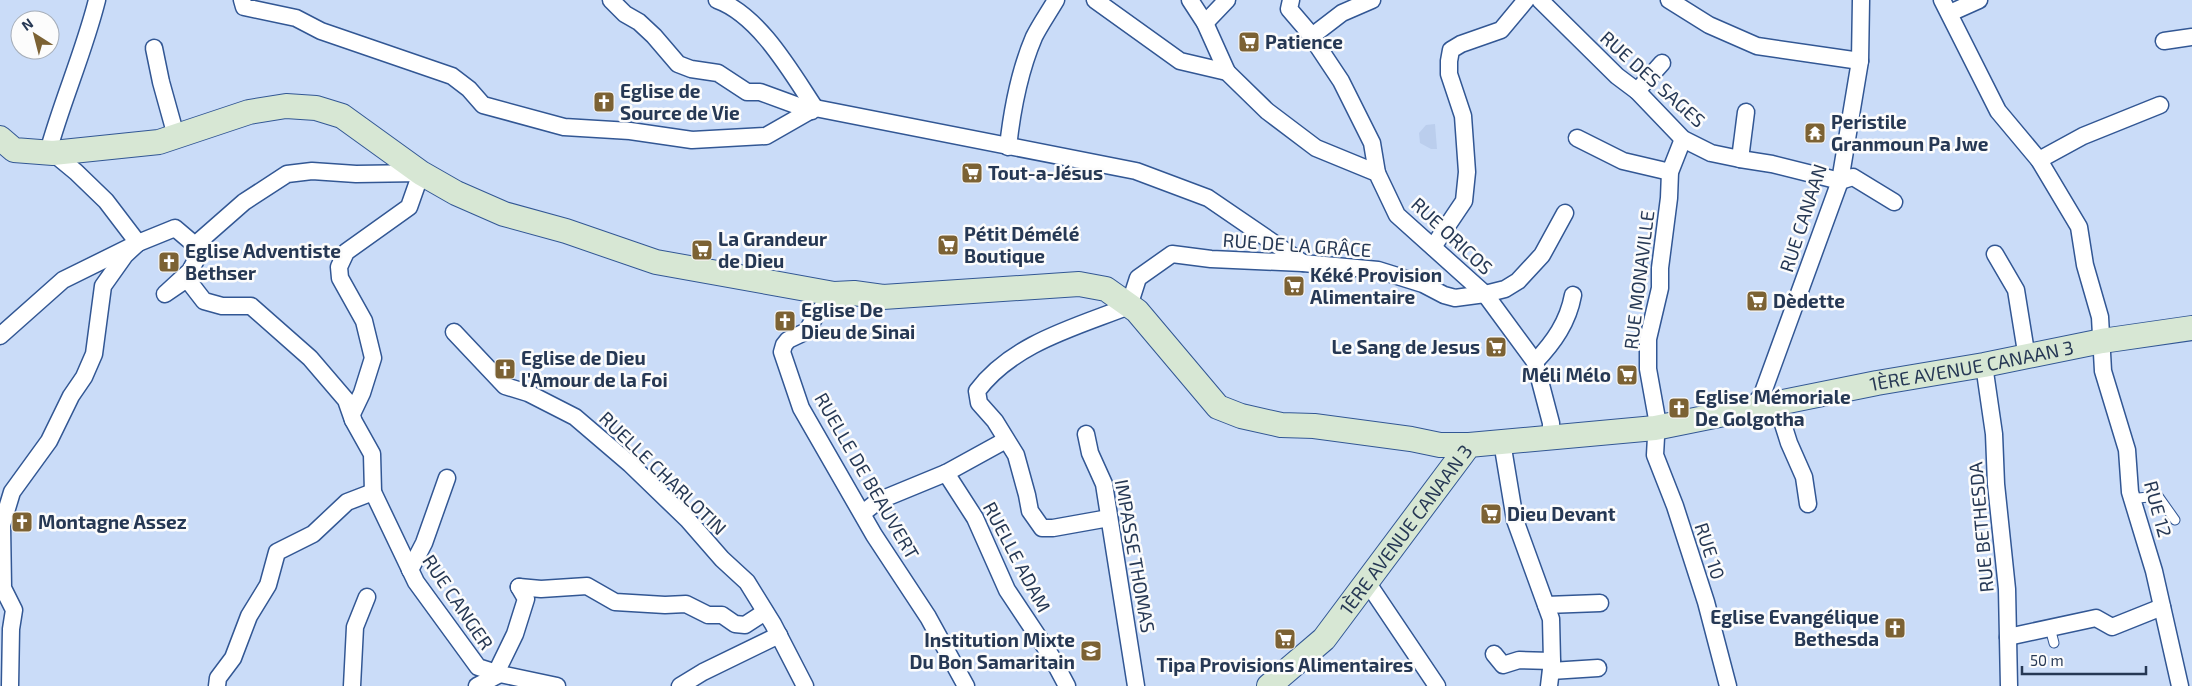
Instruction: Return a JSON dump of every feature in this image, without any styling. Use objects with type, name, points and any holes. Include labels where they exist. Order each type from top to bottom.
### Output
[{"type":"street","points":[[51,153],[67,90],[89,35],[97,0]]},
{"type":"street","points":[[242,0],[244,7],[296,18],[321,31],[452,76],[469,88],[483,105],[564,127],[630,131],[692,140],[757,137],[766,136],[814,110]]},
{"type":"street","points":[[611,0],[625,14],[639,22],[654,36],[678,64],[692,69],[718,73],[747,92],[760,92],[814,110],[1008,147],[1032,149],[1136,171],[1208,198],[1303,263]]},
{"type":"street","points":[[717,0],[728,4],[754,23],[814,110]]},
{"type":"street","points":[[1008,147],[1011,120],[1024,64],[1035,36],[1056,0]]},
{"type":"street","points":[[1095,0],[1180,60],[1227,72]]},
{"type":"street","points":[[1190,0],[1205,23],[1227,72],[1267,111],[1310,145],[1377,173]]},
{"type":"street","points":[[1205,23],[1227,0]]},
{"type":"street","name":"RUE ORICOS","points":[[1291,0],[1289,9],[1312,36],[1341,81],[1372,143],[1377,173],[1397,215],[1485,294],[1535,362],[1551,423],[1551,437]]},
{"type":"street","points":[[1312,36],[1342,13],[1372,0]]},
{"type":"street","points":[[1433,247],[1464,202],[1467,172],[1463,116],[1449,74],[1448,61],[1452,50],[1461,44],[1501,30],[1526,0]]},
{"type":"street","name":"RUE DES SAGES","points":[[1540,0],[1617,76],[1637,91],[1683,139],[1711,153],[1772,164],[1840,181],[1853,177],[1894,202]]},
{"type":"street","points":[[1669,0],[1710,25],[1758,46],[1860,61]]},
{"type":"street","name":"RUE CANAAN","points":[[1750,409],[1762,395],[1840,181],[1860,61],[1862,0]]},
{"type":"street","points":[[1946,6],[1979,0]]},
{"type":"street","name":"RUE 12","points":[[1946,6],[1998,111],[2039,160],[2079,227],[2084,266],[2100,317],[2101,361],[2127,450],[2130,498],[2154,571],[2180,686]]},
{"type":"street","points":[[2164,40],[2192,36]]},
{"type":"street","points":[[154,48],[176,136]]},
{"type":"street","points":[[1637,91],[1662,63]]},
{"type":"street","points":[[2039,160],[2082,136],[2160,105]]},
{"type":"street","points":[[0,140],[14,150],[51,153],[159,142],[249,112],[286,106],[316,108],[342,116],[421,173],[456,193],[504,214],[566,231],[656,262],[834,294],[854,293],[883,297],[1080,284],[1106,289],[1130,306],[1153,328],[1218,407],[1241,416],[1281,425],[1314,426],[1411,439],[1440,445],[1469,445]]},
{"type":"street","points":[[1740,159],[1746,112]]},
{"type":"street","points":[[1577,138],[1623,161],[1670,172]]},
{"type":"street","name":"RUE MONAVILLE","points":[[1655,428],[1657,418],[1648,369],[1648,339],[1660,288],[1670,172],[1683,139]]},
{"type":"street","points":[[51,153],[106,201],[138,243]]},
{"type":"street","points":[[0,336],[63,280],[138,243],[175,228],[195,245],[244,202],[287,174],[312,171],[356,174],[421,173]]},
{"type":"street","points":[[352,420],[352,414],[362,392],[373,358],[364,321],[340,278],[339,267],[346,252],[409,207],[421,173]]},
{"type":"street","name":"RUE DE LA GRÂCE","points":[[1130,306],[1138,278],[1172,254],[1211,259],[1303,263],[1378,270],[1423,284],[1444,295],[1455,298],[1485,294],[1505,289],[1518,281],[1542,255],[1565,213]]},
{"type":"street","points":[[10,686],[11,629],[14,610],[3,588],[2,525],[12,492],[49,441],[71,396],[84,378],[94,354],[103,286],[126,255],[138,243]]},
{"type":"street","name":"RUE CANGER","points":[[195,245],[197,258],[165,294],[187,279],[204,300],[222,306],[251,306],[310,358],[346,400],[352,420],[372,454],[373,492],[416,582],[478,667],[495,680],[557,686]]},
{"type":"street","points":[[1995,254],[2016,290],[2027,358]]},
{"type":"street","name":"RUELLE DE BEAUVERT","points":[[834,294],[816,315],[807,331],[788,340],[782,352],[801,408],[863,514],[928,617],[966,686]]},
{"type":"street","points":[[1535,362],[1562,327],[1570,310],[1573,296]]},
{"type":"street","points":[[1109,518],[1054,528],[1042,528],[1030,511],[1028,495],[1016,455],[995,421],[979,403],[978,391],[987,379],[1018,355],[1059,332],[1130,306]]},
{"type":"street","name":"1ÈRE AVENUE CANAAN 3","points":[[1269,686],[1324,639],[1469,445],[1655,428],[1776,402],[2027,358],[2102,341],[2192,328]]},
{"type":"street","name":"RUELLE CHARLOTIN","points":[[454,332],[504,386],[528,393],[575,416],[630,464],[688,520],[722,559],[747,582],[805,686]]},
{"type":"street","name":"RUE BETHESDA","points":[[1984,366],[1994,434],[1996,484],[2007,589],[2009,686]]},
{"type":"street","points":[[1776,402],[1789,443],[1804,478],[1808,504]]},
{"type":"street","name":"RUE 10","points":[[1655,428],[1656,455],[1675,506],[1706,602],[1728,686]]},
{"type":"street","name":"IMPASSE THOMAS","points":[[1086,434],[1090,452],[1104,484],[1136,686]]},
{"type":"street","points":[[863,514],[878,501],[946,473],[1006,440]]},
{"type":"street","points":[[1502,442],[1515,520],[1551,619],[1551,673]]},
{"type":"street","name":"RUELLE ADAM","points":[[946,473],[974,518],[1008,590],[1051,656],[1067,686]]},
{"type":"street","points":[[410,570],[424,543],[447,478]]},
{"type":"street","points":[[217,686],[218,678],[233,658],[249,616],[268,585],[277,552],[312,534],[347,502],[373,492]]},
{"type":"street","points":[[1367,582],[1437,686]]},
{"type":"street","points":[[476,686],[495,680],[497,671],[515,634],[526,599],[520,587],[542,589],[587,586],[615,602],[665,606],[686,604],[708,615],[722,615],[735,624],[745,625],[765,612]]},
{"type":"street","points":[[352,686],[355,627],[367,597]]},
{"type":"street","points":[[1546,605],[1600,603]]},
{"type":"street","points":[[2008,638],[2052,635],[2096,618],[2112,627],[2162,607]]},
{"type":"street","points":[[680,686],[702,672],[778,635]]},
{"type":"street","points":[[1494,654],[1503,664],[1519,660],[1551,673],[1598,668]]},
{"type":"lane","points":[[2130,498],[2158,496],[2175,520]]},
{"type":"shaded area","points":[[1435,124],[1437,149],[1431,149],[1420,143],[1419,133],[1426,125]]},
{"type":"place","name":"Patience","points":[[1249,42]]},
{"type":"place","name":"Eglise de Source de Vie","points":[[604,102]]},
{"type":"place","name":"Peristile Granmoun Pa Jwe","points":[[1815,133]]},
{"type":"place","name":"Tout-a-Jésus","points":[[972,173]]},
{"type":"place","name":"Pétit Démélé Boutique","points":[[948,245]]},
{"type":"place","name":"La Grandeur de Dieu","points":[[702,250]]},
{"type":"place","name":"Eglise Adventiste Bethser","points":[[169,262]]},
{"type":"place","name":"Kéké Provision Alimentaire","points":[[1294,286]]},
{"type":"place","name":"Dèdette","points":[[1757,301]]},
{"type":"place","name":"Eglise De Dieu de Sinai","points":[[785,321]]},
{"type":"place","name":"Le Sang de Jesus","points":[[1496,347]]},
{"type":"place","name":"Eglise de Dieu l'Amour de la Foi","points":[[505,369]]},
{"type":"place","name":"Méli Mélo","points":[[1627,375]]},
{"type":"place","name":"Eglise Mémoriale De Golgotha","points":[[1679,408]]},
{"type":"place","name":"Dieu Devant","points":[[1491,514]]},
{"type":"place","name":"Montagne Assez","points":[[22,522]]},
{"type":"place","name":"Eglise Evangélique Bethesda","points":[[1895,628]]},
{"type":"place","name":"Tipa Provisions Alimentaires","points":[[1285,639]]},
{"type":"place","name":"Institution Mixte Du Bon Samaritain","points":[[1091,651]]}]
